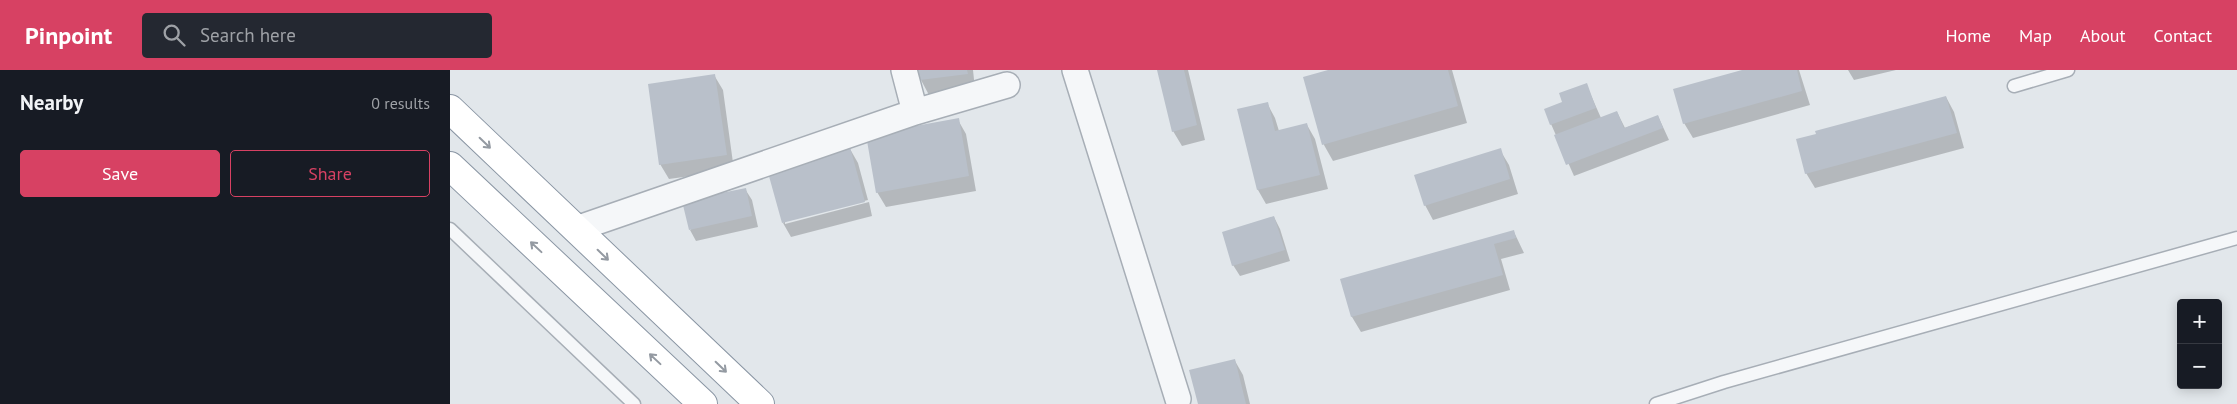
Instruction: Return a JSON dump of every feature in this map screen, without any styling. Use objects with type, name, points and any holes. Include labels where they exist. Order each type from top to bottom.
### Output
[{"type":"highway","points":[[450,109],[760,404]]},
{"type":"highway","points":[[452,172],[703,404]]},
{"type":"street","points":[[904,70],[915,112]]},
{"type":"street","points":[[1075,70],[1178,399]]},
{"type":"street","points":[[576,229],[915,112],[1007,85]]},
{"type":"lane","points":[[2014,86],[2068,70]]},
{"type":"lane","points":[[450,229],[634,404]]},
{"type":"lane","points":[[1656,404],[1734,379],[2237,238]]},
{"type":"building","points":[[918,70],[967,70],[968,74],[920,80]]},
{"type":"building","points":[[1157,70],[1184,70],[1197,125],[1172,132]]},
{"type":"building","points":[[1328,70],[1448,70],[1458,106],[1322,145],[1303,77]]},
{"type":"building","points":[[1742,70],[1797,70],[1802,91],[1683,124],[1673,89]]},
{"type":"building","points":[[715,74],[727,155],[659,165],[648,84]]},
{"type":"building","points":[[1587,83],[1596,108],[1550,125],[1544,109],[1562,102],[1559,93]]},
{"type":"building","points":[[1946,96],[1957,133],[1805,174],[1796,139],[1816,134],[1815,131]]},
{"type":"building","points":[[1268,102],[1275,131],[1307,123],[1320,175],[1257,190],[1237,109]]},
{"type":"building","points":[[1617,111],[1624,128],[1658,115],[1663,128],[1566,165],[1554,135]]},
{"type":"building","points":[[959,118],[969,176],[876,193],[866,135]]},
{"type":"building","points":[[850,147],[865,202],[782,223],[767,169]]},
{"type":"building","points":[[1501,148],[1510,179],[1424,206],[1414,175]]},
{"type":"building","points":[[746,188],[752,216],[689,230],[682,201]]},
{"type":"building","points":[[1274,216],[1285,250],[1232,266],[1222,232]]},
{"type":"building","points":[[1514,230],[1516,238],[1494,244],[1503,275],[1351,317],[1340,279]]},
{"type":"building","points":[[1235,359],[1246,404],[1198,404],[1189,370]]}]
